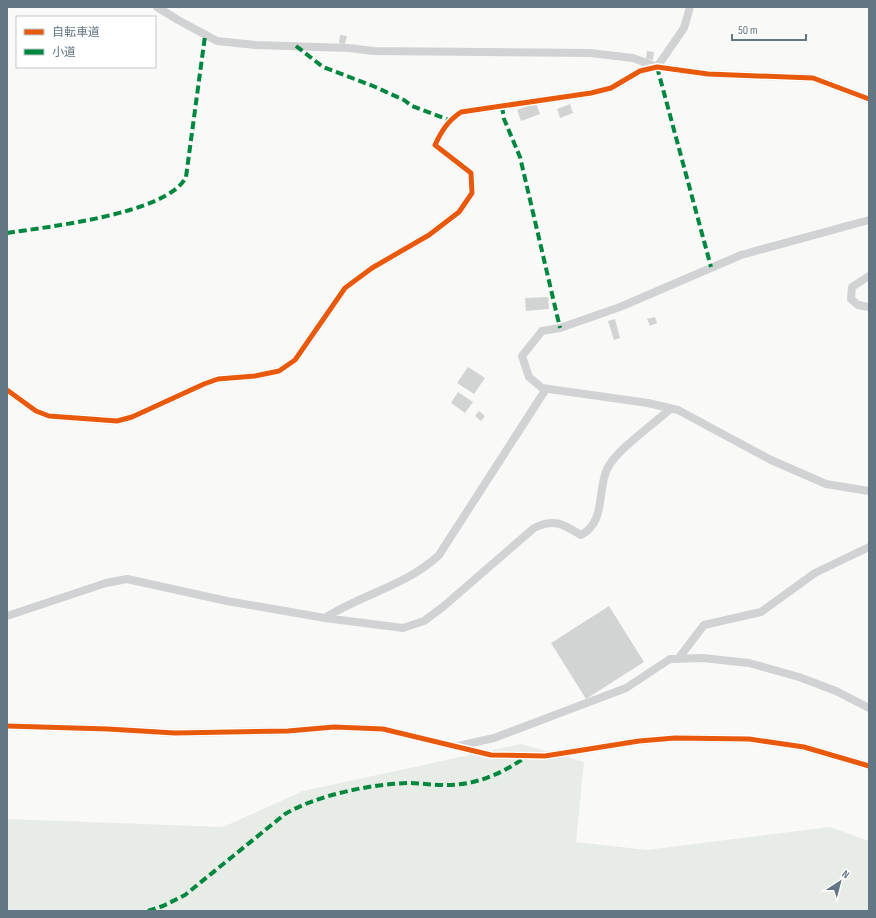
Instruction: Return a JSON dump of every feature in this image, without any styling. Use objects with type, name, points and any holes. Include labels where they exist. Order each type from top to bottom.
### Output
[{"type":"street","points":[[157,7],[217,41],[255,45],[349,48],[373,51],[590,53],[634,58],[657,68]]},
{"type":"street","points":[[657,68],[684,28],[690,7]]},
{"type":"street","points":[[7,390],[36,411],[50,416],[117,421],[132,417],[218,379],[255,376],[279,371],[295,360],[345,288],[372,268],[429,235],[459,212],[472,194],[471,173],[435,145],[443,128],[449,120],[461,112],[591,93],[611,88],[640,71],[657,68],[708,74],[813,78],[869,99]]},
{"type":"street","points":[[869,220],[741,254],[620,307],[560,328],[542,331],[522,356],[529,377],[542,388],[648,403],[678,410],[771,460],[826,484],[869,491]]},
{"type":"street","points":[[869,276],[852,288],[851,299],[858,305],[869,307]]},
{"type":"street","points":[[325,618],[338,610],[410,577],[424,569],[439,555],[546,389]]},
{"type":"street","points":[[7,616],[106,583],[127,579],[227,601],[325,618],[403,628],[424,621],[534,528],[541,524],[556,522],[581,535],[588,531],[598,515],[603,480],[608,467],[622,450],[670,409]]},
{"type":"street","points":[[678,659],[704,625],[761,612],[815,573],[869,547]]},
{"type":"street","points":[[456,747],[494,738],[619,691],[670,659],[703,658],[749,663],[799,677],[836,691],[869,708]]},
{"type":"street","points":[[7,726],[108,729],[175,733],[288,731],[334,727],[382,729],[415,735],[456,747],[492,755],[545,756],[640,741],[668,739],[749,739],[804,747],[869,766]]},
{"type":"shaded area","points":[[521,744],[584,762],[576,842],[647,850],[830,827],[869,841],[869,911],[7,911],[7,819],[223,827],[303,791]]},
{"type":"building","points":[[340,35],[347,36],[345,44],[339,43]]},
{"type":"building","points":[[647,51],[654,52],[653,60],[646,59]]},
{"type":"building","points":[[536,103],[540,114],[521,121],[517,110]]},
{"type":"building","points":[[570,104],[573,113],[560,118],[557,109]]},
{"type":"building","points":[[548,297],[549,309],[526,311],[525,298]]},
{"type":"building","points":[[655,317],[657,323],[650,326],[647,319]]},
{"type":"building","points":[[615,319],[620,338],[614,340],[608,321]]},
{"type":"building","points":[[468,367],[485,378],[474,394],[457,383]]},
{"type":"building","points":[[458,392],[473,402],[465,413],[451,403]]},
{"type":"building","points":[[479,411],[485,416],[481,421],[475,416]]},
{"type":"building","points":[[609,606],[644,662],[586,699],[551,643]]},
{"type":"marked path","points":[[7,233],[104,217],[156,201],[175,190],[186,177],[205,36]]},
{"type":"marked path","points":[[296,46],[323,67],[373,86],[404,100],[412,106],[449,120]]},
{"type":"marked path","points":[[657,67],[711,267]]},
{"type":"marked path","points":[[502,106],[504,119],[520,157],[560,328]]},
{"type":"marked path","points":[[148,911],[163,906],[185,895],[285,814],[298,807],[328,796],[362,788],[409,783],[454,785],[477,781],[488,778],[527,756]]},
{"type":"cycle path","points":[[7,390],[36,411],[49,416],[117,421],[132,417],[218,379],[255,376],[279,371],[295,360],[345,288],[372,268],[429,235],[459,212],[472,193],[471,173],[435,145],[446,126],[461,112],[591,93],[611,88],[640,71],[657,67],[708,74],[813,78],[869,99]]},
{"type":"cycle path","points":[[7,726],[108,729],[175,733],[288,731],[334,727],[383,729],[491,755],[545,756],[639,741],[675,738],[749,739],[804,747],[869,766]]}]
